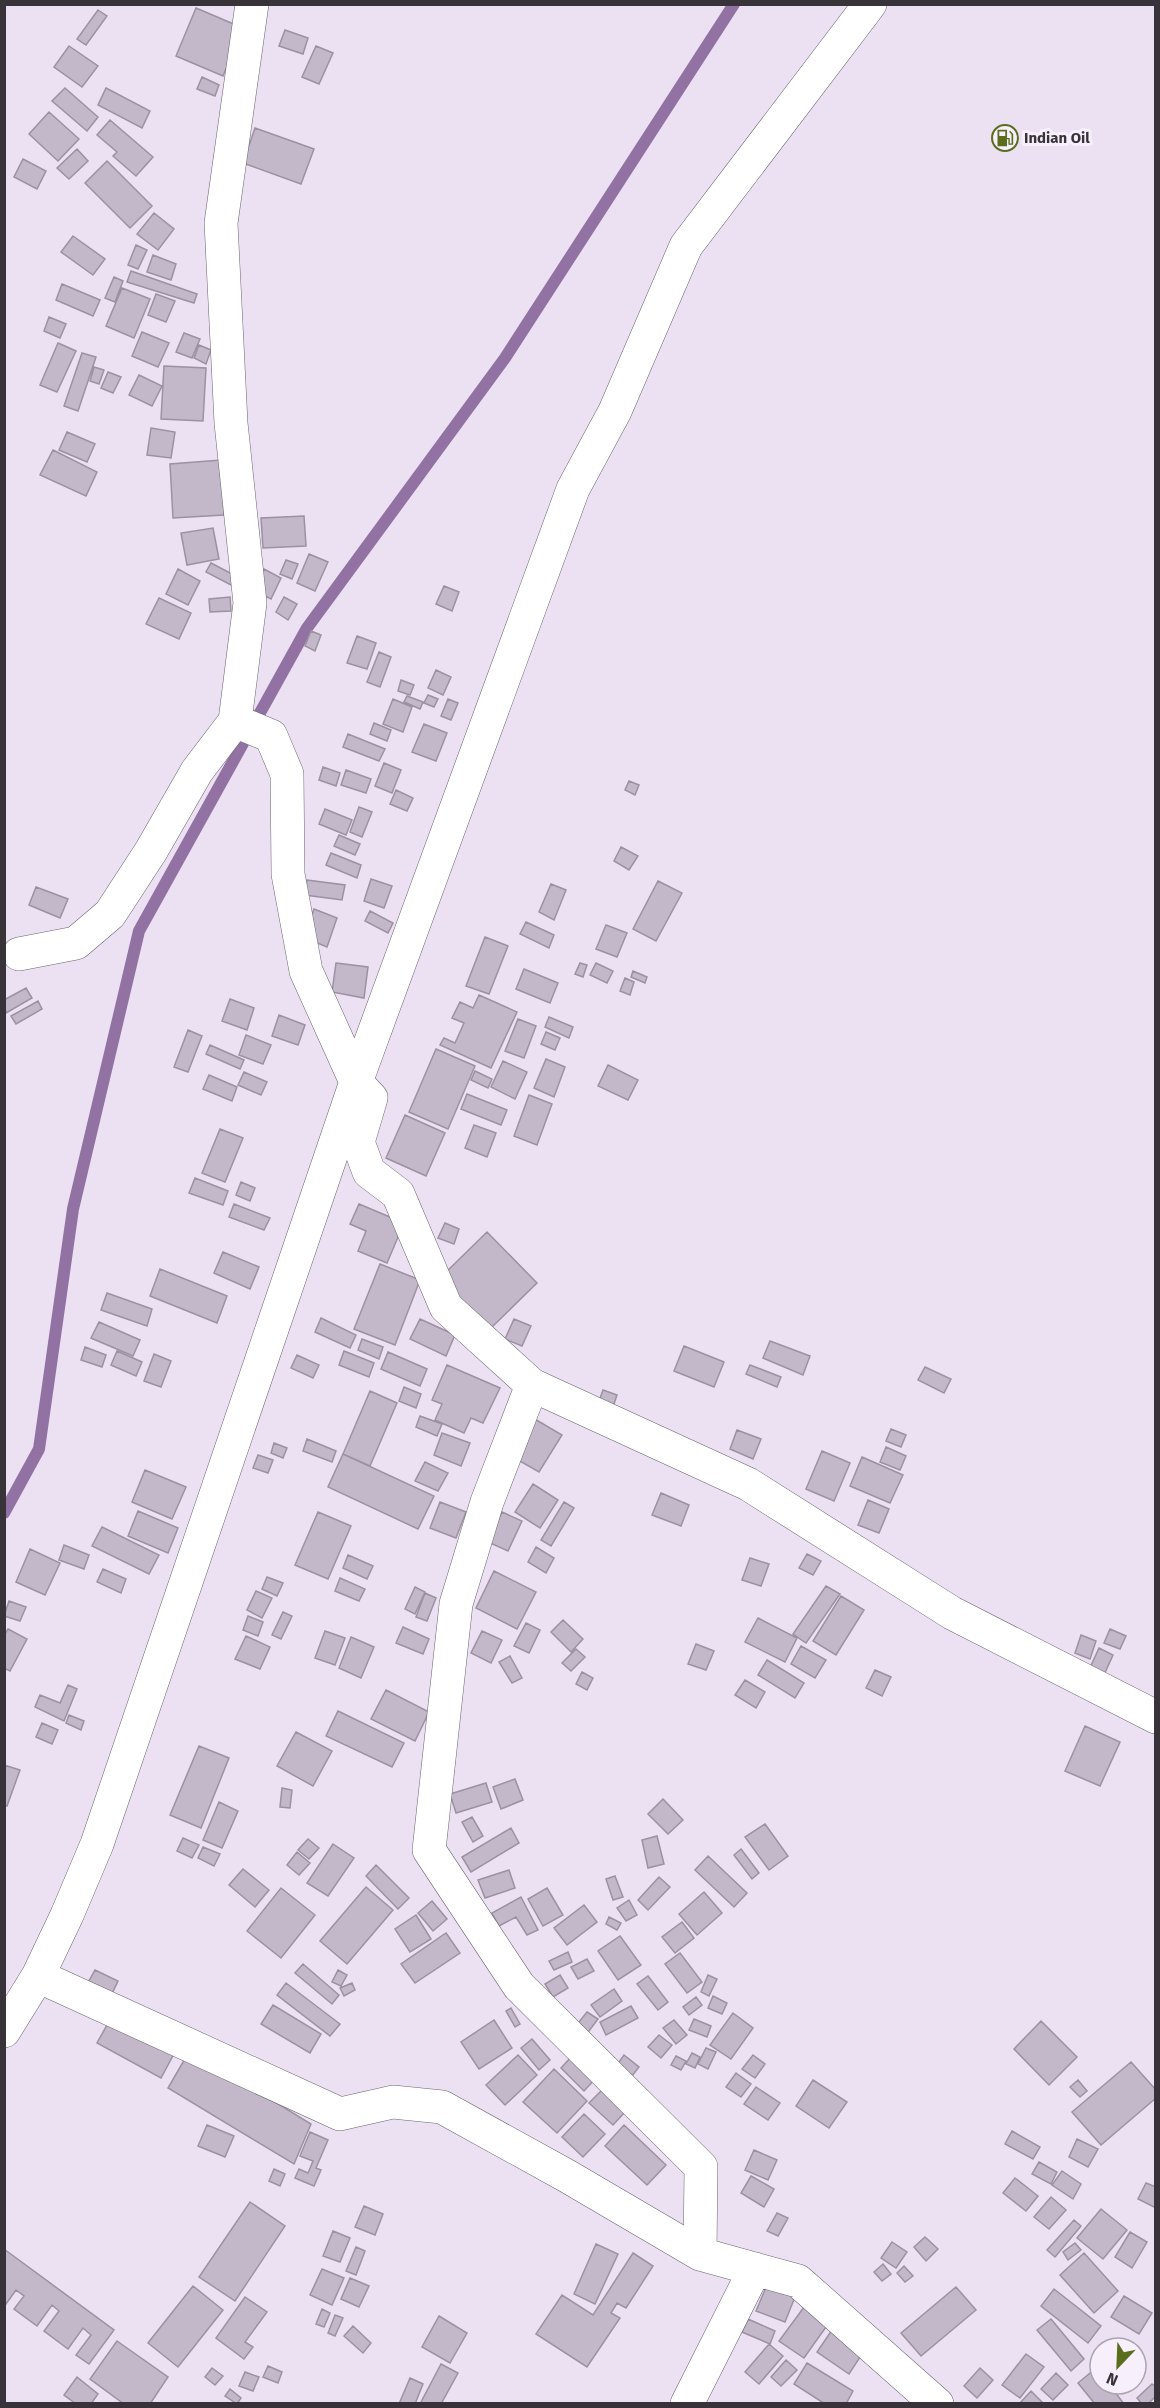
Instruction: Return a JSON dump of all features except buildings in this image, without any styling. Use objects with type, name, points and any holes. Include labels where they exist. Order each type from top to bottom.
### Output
[{"type":"street","points":[[19,954],[76,943],[110,914],[151,851],[197,771],[235,721],[250,603],[231,423],[221,223],[252,4]]},
{"type":"street","points":[[4,2031],[38,1976],[67,1915],[96,1844],[356,1082],[573,489],[615,411],[686,246],[870,4]]},
{"type":"street","points":[[235,721],[271,736],[287,774],[288,874],[306,971],[356,1082],[371,1098],[358,1142],[369,1172],[398,1194],[446,1307],[532,1385],[748,1484],[952,1613],[1155,1717]]},
{"type":"street","points":[[532,1385],[487,1502],[456,1604],[429,1850],[519,1986],[701,2167],[700,2254]]},
{"type":"street","points":[[38,1976],[340,2114],[393,2102],[442,2107],[567,2175],[700,2254],[798,2281],[938,2403]]},
{"type":"street","points":[[687,2403],[755,2269]]},
{"type":"waterway","points":[[4,1513],[39,1449],[73,1209],[139,931],[307,628],[505,358],[734,4]]},
{"type":"place","name":"Indian Oil","points":[[1005,138]]}]
